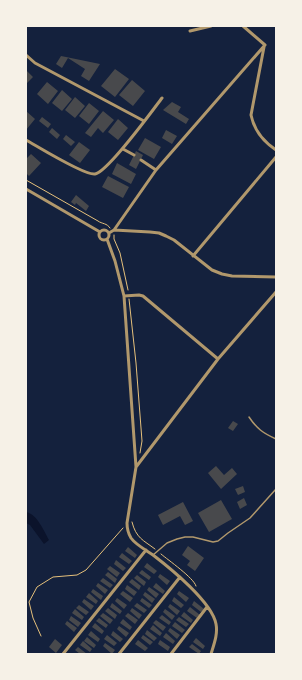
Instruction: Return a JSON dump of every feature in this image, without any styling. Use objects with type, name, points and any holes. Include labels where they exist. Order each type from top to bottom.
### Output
[{"type":"street","points":[[190,31],[211,26]]},
{"type":"street","points":[[243,26],[265,45]]},
{"type":"street","points":[[265,45],[251,115],[257,132],[269,146],[276,150]]},
{"type":"street","points":[[211,654],[216,629],[214,618],[207,607],[198,595],[180,577],[135,542],[130,536],[128,530],[136,467],[124,296],[115,261],[107,239],[109,233],[113,230],[156,170],[265,45]]},
{"type":"street","points":[[26,55],[35,63],[144,121]]},
{"type":"street","points":[[26,140],[78,169],[90,174],[96,174],[102,171],[124,149],[162,98]]},
{"type":"street","points":[[124,149],[134,155]]},
{"type":"street","points":[[193,256],[276,157]]},
{"type":"street","points":[[141,160],[156,170]]},
{"type":"street","points":[[26,189],[100,232],[105,230],[109,233]]},
{"type":"street","points":[[113,230],[159,233],[174,240],[212,270],[222,274],[232,276],[276,277]]},
{"type":"street","points":[[100,232],[100,238],[103,240],[107,239]]},
{"type":"street","points":[[136,467],[218,359],[276,292]]},
{"type":"street","points":[[124,296],[139,294],[143,296],[218,359]]},
{"type":"street","points":[[64,654],[146,550]]},
{"type":"street","points":[[118,654],[180,577]]},
{"type":"street","points":[[171,654],[207,607]]},
{"type":"lane","points":[[249,417],[262,432],[276,439]]},
{"type":"lane","points":[[153,555],[171,541],[186,537],[193,537],[213,542],[218,541],[250,518],[276,489]]},
{"type":"path","points":[[26,180],[106,224],[115,234],[114,239],[120,254],[129,295],[142,441],[140,462]]},
{"type":"path","points":[[41,636],[33,618],[29,602],[36,587],[53,577],[77,575],[86,570],[128,523]]},
{"type":"path","points":[[132,523],[136,534],[143,541],[180,569],[195,583],[198,595]]},
{"type":"water","points":[[26,512],[30,513],[37,519],[49,540],[44,544],[30,525],[26,523]]},
{"type":"building","points":[[61,56],[100,64],[89,81],[81,76],[85,69],[68,58],[62,68],[56,64]]},
{"type":"building","points":[[115,69],[129,79],[115,97],[101,86]]},
{"type":"building","points":[[26,70],[33,77],[26,84]]},
{"type":"building","points":[[132,80],[145,91],[133,106],[119,95]]},
{"type":"building","points":[[47,82],[58,91],[48,104],[37,94]]},
{"type":"building","points":[[62,90],[72,99],[62,111],[52,103]]},
{"type":"building","points":[[75,97],[85,106],[75,118],[65,110]]},
{"type":"building","points":[[172,102],[181,107],[178,112],[189,119],[186,124],[163,110]]},
{"type":"building","points":[[89,103],[99,111],[89,124],[79,116]]},
{"type":"building","points":[[26,111],[35,119],[26,130]]},
{"type":"building","points":[[103,111],[114,120],[103,133],[98,128],[91,137],[85,133]]},
{"type":"building","points":[[42,117],[51,124],[48,128],[39,121]]},
{"type":"building","points":[[118,119],[128,128],[118,140],[108,132]]},
{"type":"building","points":[[52,128],[60,135],[57,139],[49,132]]},
{"type":"building","points":[[166,130],[177,136],[172,144],[162,138]]},
{"type":"building","points":[[66,135],[75,142],[71,146],[63,139]]},
{"type":"building","points":[[145,138],[161,147],[154,159],[138,150]]},
{"type":"building","points":[[79,142],[90,150],[80,163],[69,155]]},
{"type":"building","points":[[136,151],[143,155],[136,169],[129,165]]},
{"type":"building","points":[[31,154],[41,163],[29,176],[26,173],[26,159]]},
{"type":"building","points":[[117,163],[136,174],[131,184],[112,174]]},
{"type":"building","points":[[108,176],[129,187],[123,198],[102,187]]},
{"type":"building","points":[[76,195],[89,206],[86,211],[76,203],[75,205],[71,202]]},
{"type":"building","points":[[233,421],[238,424],[233,431],[228,428]]},
{"type":"building","points":[[216,466],[224,475],[232,468],[237,474],[221,489],[208,473]]},
{"type":"building","points":[[243,486],[245,492],[238,495],[235,489]]},
{"type":"building","points":[[244,498],[247,505],[240,509],[237,502]]},
{"type":"building","points":[[221,500],[232,519],[209,532],[198,513]]},
{"type":"building","points":[[183,502],[193,521],[185,525],[180,516],[163,525],[158,515]]},
{"type":"building","points":[[188,546],[204,558],[195,571],[187,565],[190,561],[182,555]]},
{"type":"building","points":[[128,547],[137,555],[135,558],[125,551]]},
{"type":"building","points":[[122,553],[132,561],[129,564],[119,557]]},
{"type":"building","points":[[116,560],[126,568],[123,571],[114,564]]},
{"type":"building","points":[[147,563],[157,571],[154,574],[144,567]]},
{"type":"building","points":[[110,566],[120,573],[117,577],[107,569]]},
{"type":"building","points":[[142,570],[151,577],[149,580],[139,573]]},
{"type":"building","points":[[108,572],[117,579],[115,583],[105,575]]},
{"type":"building","points":[[160,574],[170,581],[167,585],[158,577]]},
{"type":"building","points":[[137,575],[146,582],[144,586],[134,578]]},
{"type":"building","points":[[103,578],[113,585],[110,588],[100,581]]},
{"type":"building","points":[[132,579],[141,586],[139,590],[129,582]]},
{"type":"building","points":[[98,583],[108,590],[105,594],[96,586]]},
{"type":"building","points":[[156,583],[165,591],[163,594],[153,587]]},
{"type":"building","points":[[127,585],[137,592],[134,596],[125,589]]},
{"type":"building","points":[[149,587],[159,594],[156,598],[147,590]]},
{"type":"building","points":[[93,589],[103,596],[101,600],[91,592]]},
{"type":"building","points":[[123,591],[133,598],[130,602],[120,594]]},
{"type":"building","points":[[179,591],[189,598],[186,602],[177,594]]},
{"type":"building","points":[[145,592],[155,599],[152,603],[143,595]]},
{"type":"building","points":[[89,593],[98,601],[96,604],[86,597]]},
{"type":"building","points":[[174,597],[184,605],[181,608],[172,601]]},
{"type":"building","points":[[117,598],[127,605],[124,609],[115,601]]},
{"type":"building","points":[[142,598],[152,605],[149,608],[140,601]]},
{"type":"building","points":[[84,599],[94,606],[91,610],[82,602]]},
{"type":"building","points":[[194,601],[204,609],[201,612],[192,605]]},
{"type":"building","points":[[112,603],[122,611],[120,614],[110,607]]},
{"type":"building","points":[[137,603],[147,610],[144,613],[134,606]]},
{"type":"building","points":[[170,604],[180,611],[177,615],[168,607]]},
{"type":"building","points":[[79,605],[89,612],[86,615],[76,608]]},
{"type":"building","points":[[190,607],[200,615],[197,618],[187,611]]},
{"type":"building","points":[[108,608],[117,615],[115,619],[105,611]]},
{"type":"building","points":[[132,608],[142,615],[139,619],[130,611]]},
{"type":"building","points":[[75,609],[84,617],[82,620],[72,613]]},
{"type":"building","points":[[165,609],[175,616],[172,620],[163,612]]},
{"type":"building","points":[[184,612],[193,620],[191,623],[181,616]]},
{"type":"building","points":[[103,613],[113,620],[110,624],[100,616]]},
{"type":"building","points":[[128,613],[138,620],[135,624],[125,616]]},
{"type":"building","points":[[162,615],[171,622],[169,625],[159,618]]},
{"type":"building","points":[[71,616],[81,623],[78,627],[69,620]]},
{"type":"building","points":[[179,617],[189,624],[186,627],[176,620]]},
{"type":"building","points":[[99,618],[108,625],[106,628],[96,621]]},
{"type":"building","points":[[123,619],[132,627],[130,630],[120,623]]},
{"type":"building","points":[[156,620],[166,627],[163,631],[153,623]]},
{"type":"building","points":[[67,621],[77,628],[74,632],[65,624]]},
{"type":"building","points":[[175,622],[185,630],[182,633],[172,626]]},
{"type":"building","points":[[95,623],[104,631],[102,634],[92,627]]},
{"type":"building","points":[[153,625],[162,633],[160,636],[150,629]]},
{"type":"building","points":[[119,626],[129,633],[126,637],[117,629]]},
{"type":"building","points":[[170,628],[180,635],[177,639],[168,631]]},
{"type":"building","points":[[147,630],[157,638],[154,641],[145,634]]},
{"type":"building","points":[[91,631],[100,639],[98,642],[88,635]]},
{"type":"building","points":[[113,631],[123,639],[120,642],[111,635]]},
{"type":"building","points":[[166,633],[175,641],[173,644],[163,637]]},
{"type":"building","points":[[107,635],[117,643],[114,646],[104,639]]},
{"type":"building","points":[[143,635],[153,642],[150,645],[141,638]]},
{"type":"building","points":[[87,637],[96,645],[94,648],[84,641]]},
{"type":"building","points":[[196,638],[205,646],[203,649],[193,642]]},
{"type":"building","points":[[55,639],[62,645],[56,653],[49,647]]},
{"type":"building","points":[[138,640],[148,648],[145,651],[135,644]]},
{"type":"building","points":[[160,640],[170,647],[168,651],[158,644]]},
{"type":"building","points":[[83,641],[92,649],[90,652],[80,645]]},
{"type":"building","points":[[105,643],[115,650],[112,654],[103,646]]},
{"type":"building","points":[[192,644],[201,651],[199,654],[189,647]]},
{"type":"building","points":[[78,647],[87,654],[80,654],[75,650]]}]
